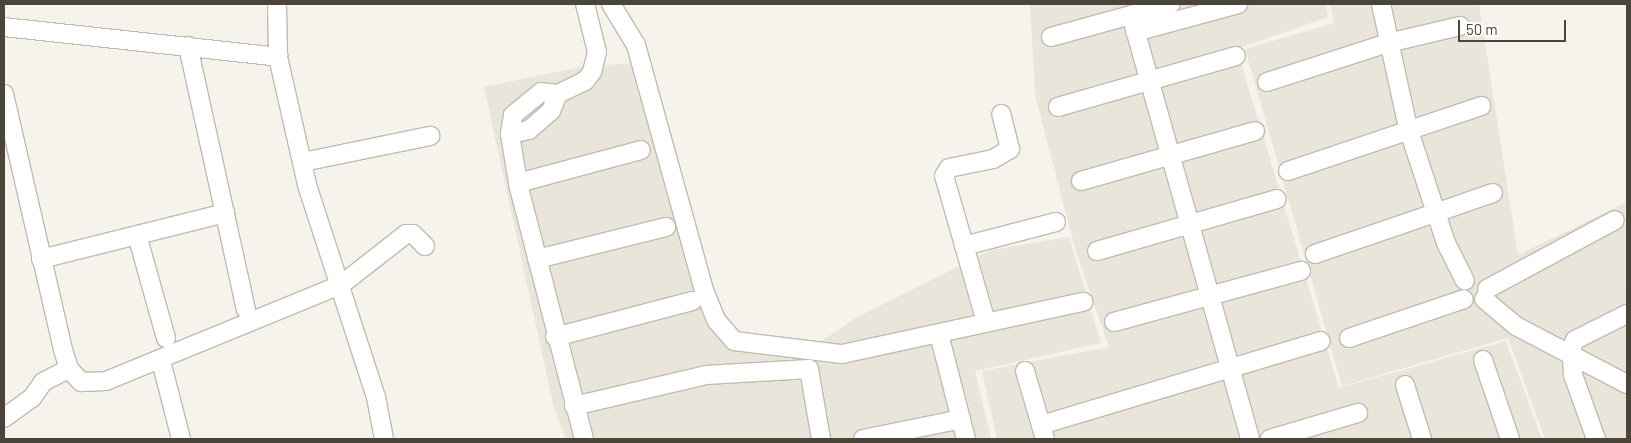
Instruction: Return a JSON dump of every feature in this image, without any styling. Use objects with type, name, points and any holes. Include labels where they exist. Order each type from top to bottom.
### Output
[{"type":"street","points":[[276,4],[278,57],[302,162],[376,396],[384,439]]},
{"type":"street","points":[[584,439],[555,337],[518,183],[510,134],[529,130],[551,111],[558,94],[585,82],[592,72],[597,52],[585,4]]},
{"type":"street","points":[[611,4],[636,45],[704,290],[716,320],[734,341],[842,354],[1083,302]]},
{"type":"street","points":[[1133,23],[1171,4]]},
{"type":"street","points":[[1050,37],[1238,4]]},
{"type":"street","points":[[1381,4],[1408,128],[1436,215],[1465,281]]},
{"type":"street","points":[[1133,23],[1172,154],[1230,369],[1252,439]]},
{"type":"street","points":[[1267,82],[1388,43],[1460,26]]},
{"type":"street","points":[[4,27],[278,57]]},
{"type":"street","points":[[188,46],[246,310]]},
{"type":"street","points":[[1058,107],[1150,79],[1236,56]]},
{"type":"street","points":[[4,94],[41,259],[69,369],[82,382],[93,385],[161,361],[342,284],[406,234],[413,234],[425,246]]},
{"type":"street","points":[[1288,170],[1408,128],[1482,106]]},
{"type":"street","points":[[986,322],[944,176],[949,168],[993,159],[1010,149],[1001,114]]},
{"type":"street","points":[[1081,181],[1255,131]]},
{"type":"street","points":[[302,162],[430,136]]},
{"type":"street","points":[[518,183],[641,150]]},
{"type":"street","points":[[1315,254],[1436,215],[1493,192]]},
{"type":"street","points":[[1097,251],[1277,199]]},
{"type":"street","points":[[41,259],[225,213]]},
{"type":"street","points":[[1465,281],[1460,290],[1464,299],[1471,303],[1615,220]]},
{"type":"street","points":[[964,246],[1056,222]]},
{"type":"street","points":[[537,259],[666,227]]},
{"type":"street","points":[[137,235],[166,338]]},
{"type":"street","points":[[1114,322],[1210,299],[1302,271]]},
{"type":"street","points":[[1465,281],[1481,279],[1486,294],[1500,316],[1627,384]]},
{"type":"street","points":[[1349,338],[1464,299]]},
{"type":"street","points":[[555,337],[692,302]]},
{"type":"street","points":[[1596,439],[1574,374],[1571,355],[1575,340],[1627,314]]},
{"type":"street","points":[[939,334],[966,439]]},
{"type":"street","points":[[1025,371],[1043,432],[1230,369],[1321,341]]},
{"type":"street","points":[[1483,360],[1510,439]]},
{"type":"street","points":[[161,361],[182,439]]},
{"type":"street","points":[[4,418],[32,398],[43,382],[69,369]]},
{"type":"street","points":[[574,406],[706,375],[809,369],[821,439]]},
{"type":"street","points":[[1405,385],[1422,439]]},
{"type":"street","points":[[1270,439],[1358,413]]},
{"type":"street","points":[[863,439],[961,419]]},
{"type":"shaded area","points":[[1030,4],[1326,4],[1328,17],[1237,49],[1339,388],[1506,341],[1542,439],[997,439],[982,371],[1109,347],[1076,252],[1035,95]]},
{"type":"shaded area","points":[[1330,4],[1479,4],[1518,255],[1625,203],[1627,439],[1545,439],[1508,338],[1342,386],[1245,49],[1334,23]]},
{"type":"shaded area","points":[[633,63],[708,324],[728,348],[813,347],[857,317],[991,250],[1069,237],[1101,343],[975,371],[991,439],[566,439],[554,408],[484,87],[580,67]]}]
